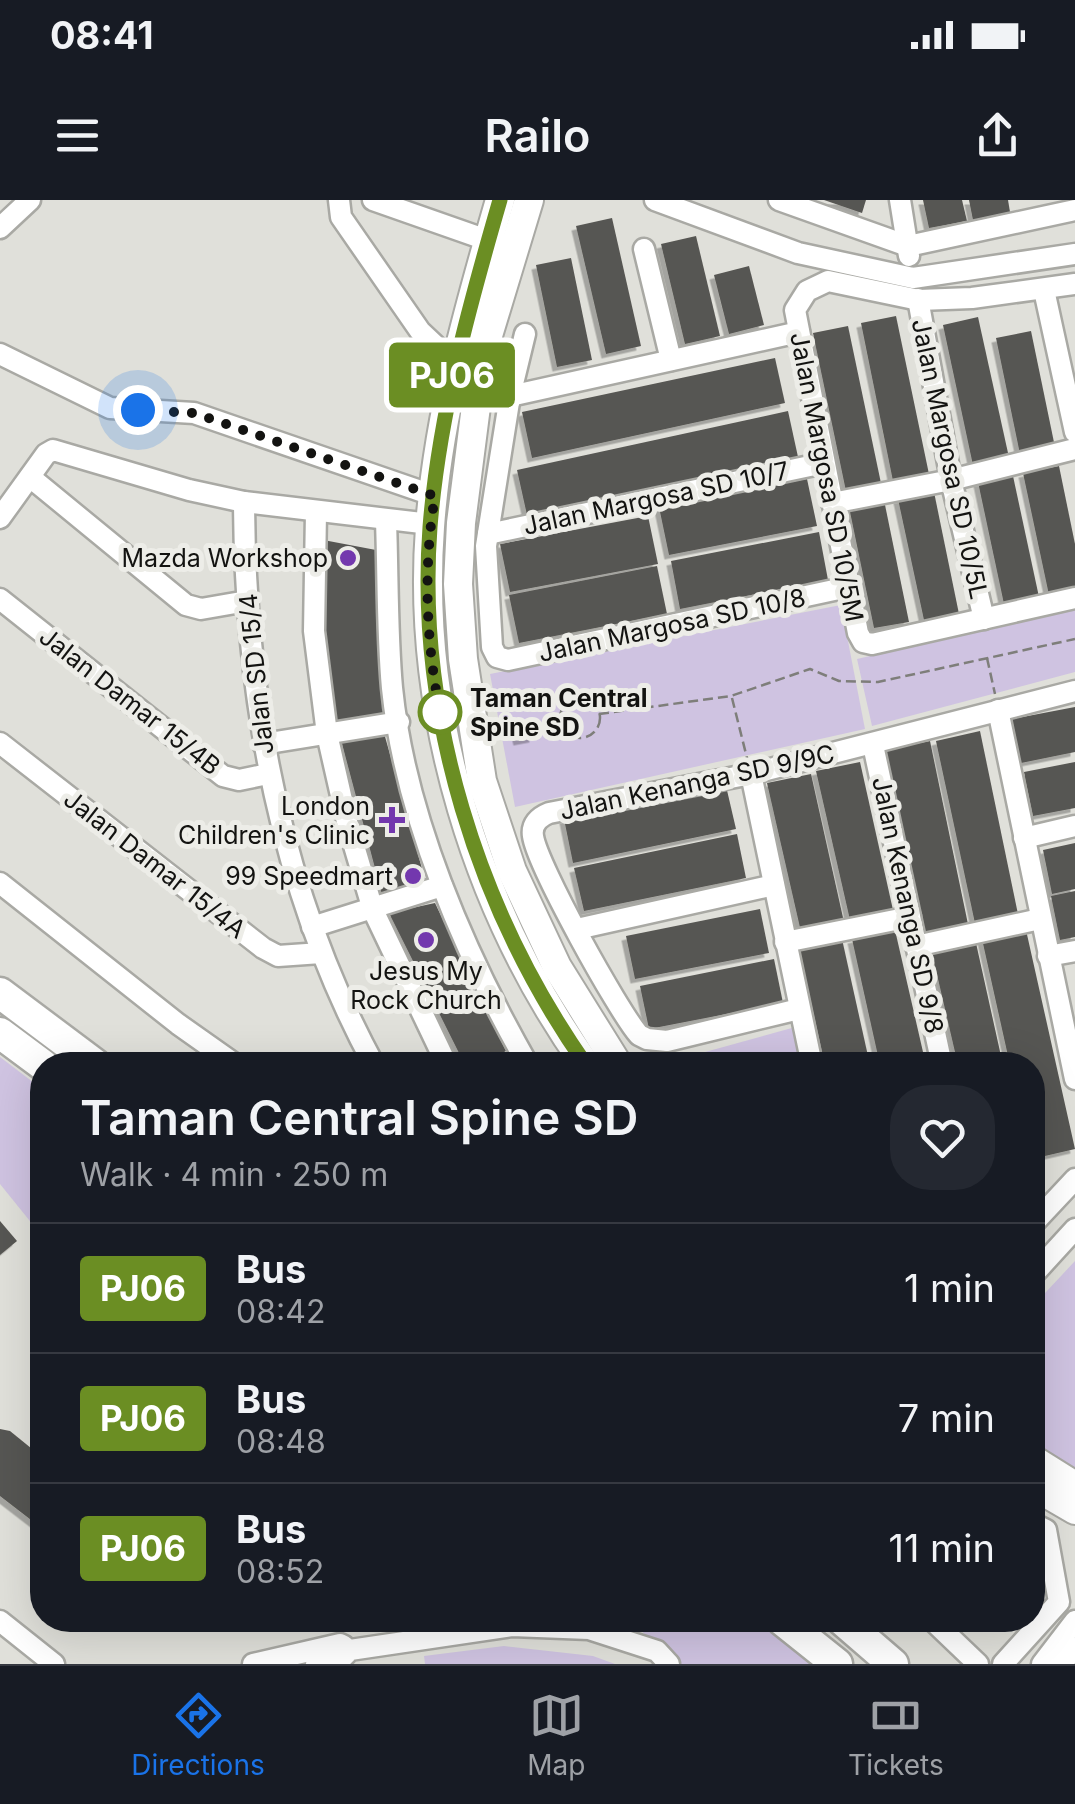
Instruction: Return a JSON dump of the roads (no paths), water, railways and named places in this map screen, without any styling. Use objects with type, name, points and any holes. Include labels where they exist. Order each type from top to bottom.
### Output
[{"type":"highway","points":[[0,992],[79,1052]]},
{"type":"highway","points":[[0,1033],[30,1055]]},
{"type":"highway","points":[[797,1632],[837,1664]]},
{"type":"highway","points":[[856,1632],[893,1664]]},
{"type":"main road","points":[[528,200],[501,221],[454,364],[432,510],[428,614],[432,669],[455,785],[500,876],[610,1052]]},
{"type":"main road","points":[[501,221],[553,200]]},
{"type":"main road","points":[[501,221],[461,523],[459,602],[463,659],[500,876],[530,974],[578,1052]]},
{"type":"main road","points":[[1045,1474],[1073,1505]]},
{"type":"main road","points":[[1045,1491],[1073,1505]]},
{"type":"street","points":[[0,228],[30,200]]},
{"type":"street","points":[[339,200],[340,218],[420,331],[454,364]]},
{"type":"street","points":[[373,200],[501,221]]},
{"type":"street","points":[[655,200],[798,253],[913,278],[1075,254]]},
{"type":"street","points":[[778,200],[908,246],[1026,210],[1075,210]]},
{"type":"street","points":[[900,200],[913,278]]},
{"type":"street","points":[[644,249],[671,360]]},
{"type":"street","name":"Jalan Margosa SD 10/5M","points":[[918,299],[828,281],[807,290],[795,310],[848,587],[863,642],[872,644],[984,619]]},
{"type":"street","points":[[918,299],[972,298],[1075,284]]},
{"type":"street","points":[[1044,290],[1075,432]]},
{"type":"street","name":"Jalan Margosa SD 10/5L","points":[[918,299],[951,480],[984,619]]},
{"type":"street","points":[[510,396],[799,332]]},
{"type":"street","points":[[488,534],[510,396],[525,334]]},
{"type":"street","points":[[0,354],[110,408],[194,413],[432,510]]},
{"type":"street","points":[[832,503],[951,480],[1075,449]]},
{"type":"street","points":[[0,518],[46,454],[58,450],[189,490],[244,502],[386,521],[432,510]]},
{"type":"street","name":"Jalan Margosa SD 10/7","points":[[488,534],[824,463]]},
{"type":"street","points":[[30,476],[186,605],[202,609],[246,601]]},
{"type":"street","name":"Jalan SD 15/4","points":[[244,502],[246,601],[268,774],[312,927],[368,1052]]},
{"type":"street","points":[[316,512],[314,631],[327,734],[374,910],[441,1052]]},
{"type":"street","points":[[386,521],[392,690],[408,774],[442,886],[477,970],[521,1052]]},
{"type":"street","name":"Jalan Margosa SD 10/8","points":[[488,534],[492,647],[497,657],[508,660],[848,587]]},
{"type":"street","points":[[984,619],[1075,598]]},
{"type":"street","name":"Jalan Damar 15/4B","points":[[0,599],[223,776],[239,780],[268,774]]},
{"type":"street","name":"Jalan Kenanga SD 9/9C","points":[[576,929],[532,834],[537,820],[549,812],[751,774],[1075,690]]},
{"type":"street","points":[[998,710],[1075,1079]]},
{"type":"street","points":[[263,744],[399,722]]},
{"type":"street","name":"Jalan Damar 15/4A","points":[[0,743],[263,948],[278,956],[322,953]]},
{"type":"street","name":"Jalan Kenanga SD 9/8","points":[[873,744],[939,1052]]},
{"type":"street","points":[[751,774],[809,1052]]},
{"type":"street","points":[[1024,838],[1075,826]]},
{"type":"street","points":[[0,883],[218,1052]]},
{"type":"street","points":[[774,885],[576,929],[633,1028],[647,1040],[667,1041],[799,1009]]},
{"type":"street","points":[[312,927],[442,886]]},
{"type":"street","points":[[785,942],[910,918]]},
{"type":"street","points":[[916,946],[1040,919]]},
{"type":"street","points":[[1048,956],[1075,951]]},
{"type":"street","points":[[1045,1210],[1075,1179]]},
{"type":"street","points":[[1045,1262],[1075,1229]]},
{"type":"street","points":[[1045,1529],[1060,1602],[1045,1618]]},
{"type":"street","points":[[0,1621],[54,1664]]},
{"type":"street","points":[[1042,1664],[1075,1621]]},
{"type":"street","points":[[316,1664],[342,1658],[350,1650],[472,1632]]},
{"type":"street","points":[[596,1632],[658,1651],[668,1664]]},
{"type":"street","points":[[945,1632],[978,1664]]},
{"type":"street","points":[[1002,1664],[1032,1632]]},
{"type":"street","points":[[253,1664],[285,1660],[340,1644],[350,1650]]},
{"type":"street","points":[[1061,1664],[1075,1648]]},
{"type":"place","name":"Mazda Workshop","points":[[348,558]]},
{"type":"place","name":"Taman Central Spine SD","points":[[440,712]]},
{"type":"place","name":"London Children's Clinic","points":[[392,820]]},
{"type":"place","name":"99 Speedmart","points":[[413,876]]},
{"type":"place","name":"Jesus My Rock Church","points":[[426,940]]}]
